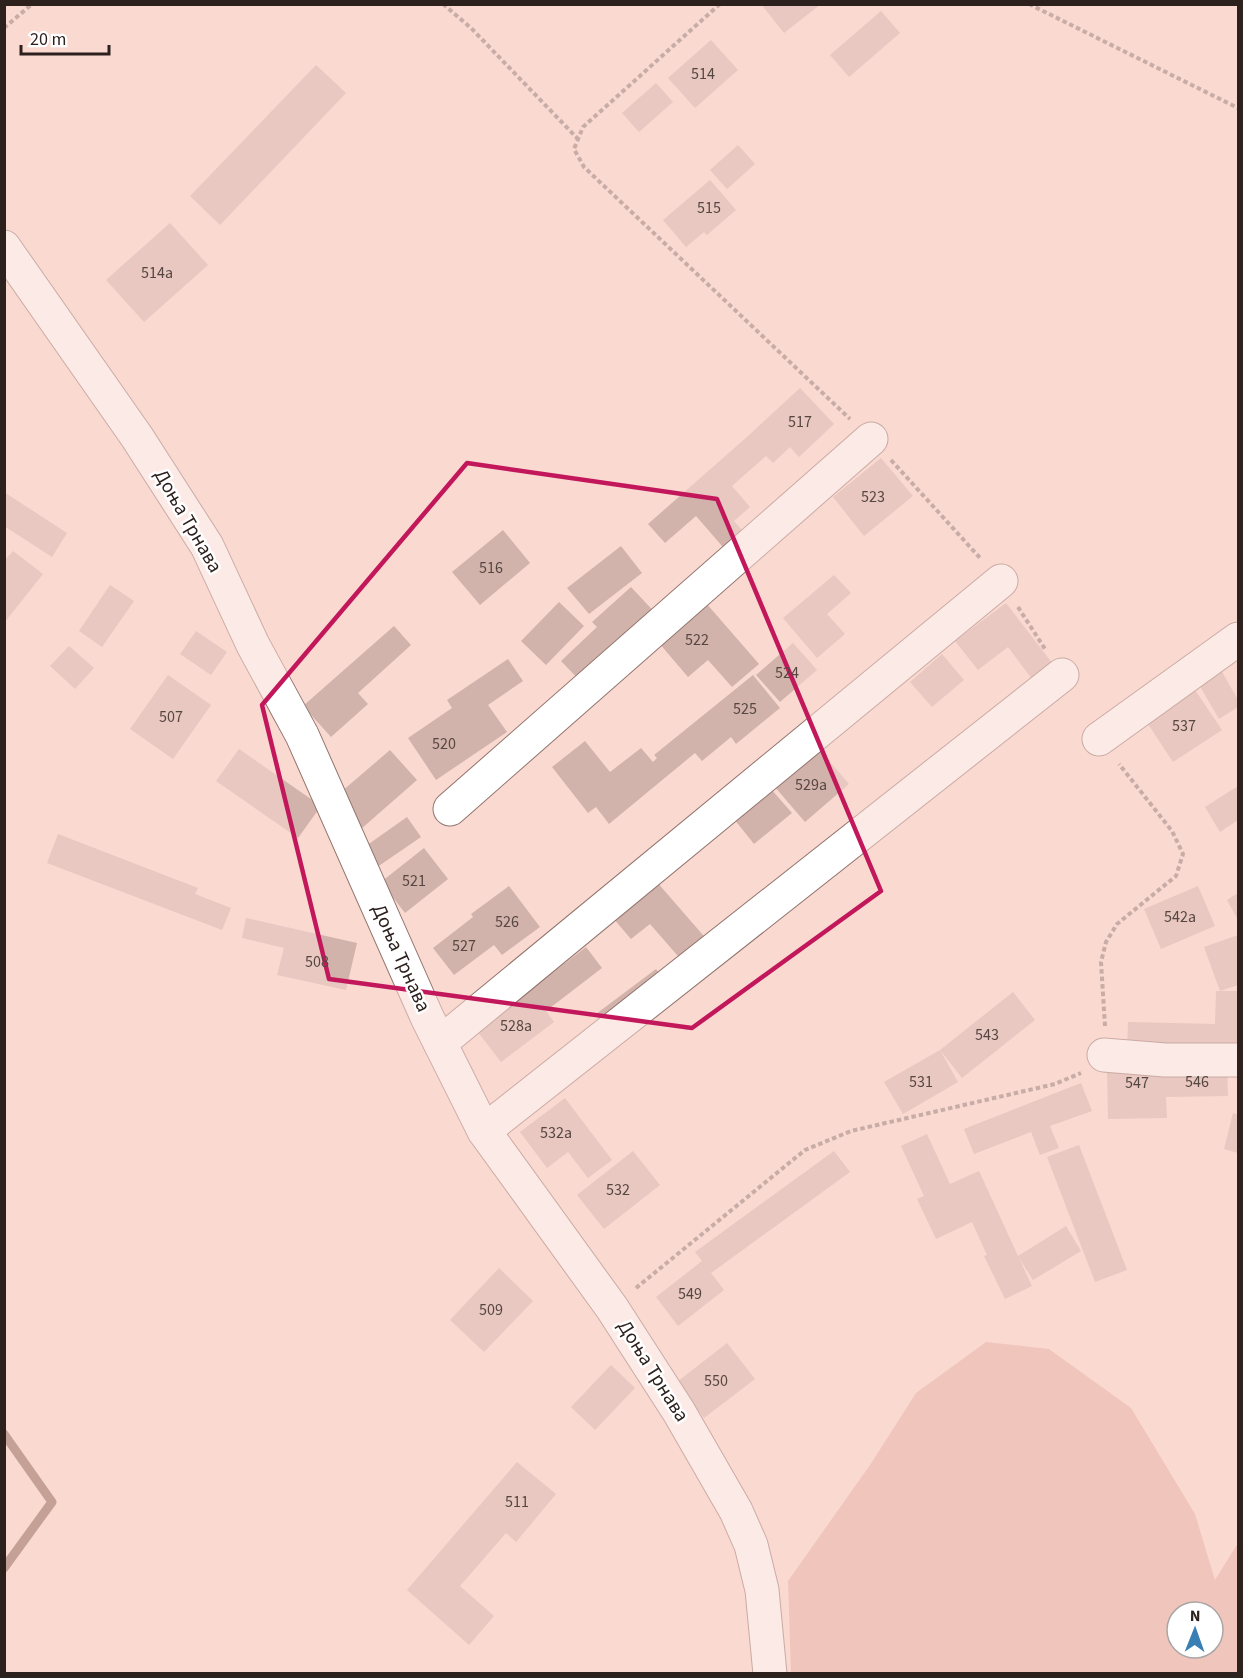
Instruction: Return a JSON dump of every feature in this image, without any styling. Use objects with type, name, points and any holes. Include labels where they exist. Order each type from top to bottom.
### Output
[{"type":"street","name":"Доња Трнава","points":[[4,248],[137,437],[207,546],[253,645],[302,735],[440,1043],[484,1131],[612,1308],[679,1412],[735,1510],[751,1545],[762,1590],[770,1674]]},
{"type":"street","points":[[450,810],[871,439]]},
{"type":"street","points":[[440,1043],[1001,581]]},
{"type":"street","points":[[1099,739],[1239,639]]},
{"type":"street","points":[[484,1131],[1062,675]]},
{"type":"street","points":[[1104,1055],[1165,1060],[1239,1060]]},
{"type":"path","points":[[4,28],[32,4]]},
{"type":"path","points":[[442,4],[471,28],[579,139]]},
{"type":"path","points":[[1029,4],[1239,108]]},
{"type":"highlighted area","points":[[467,463],[717,499],[881,891],[692,1028],[329,979],[262,705]]},
{"type":"shaded area","points":[[986,1342],[1049,1349],[1131,1408],[1195,1514],[1215,1580],[1238,1543],[1238,1673],[791,1673],[788,1581],[870,1465],[916,1393]]},
{"type":"building","points":[[761,4],[821,4],[784,33]]},
{"type":"building","points":[[881,11],[900,33],[849,77],[830,55]]},
{"type":"building","points":[[711,40],[738,70],[695,108],[668,78]]},
{"type":"building","points":[[316,65],[346,93],[220,225],[190,196]]},
{"type":"building","points":[[656,83],[673,102],[639,132],[622,113]]},
{"type":"building","points":[[738,145],[755,164],[727,189],[710,170]]},
{"type":"building","points":[[710,180],[736,210],[707,235],[704,232],[686,247],[663,220]]},
{"type":"building","points":[[170,223],[208,265],[144,322],[106,280]]},
{"type":"building","points":[[800,388],[834,424],[799,457],[790,447],[773,463],[766,456],[732,486],[750,507],[734,521],[748,537],[729,554],[696,516],[665,543],[648,524]]},
{"type":"building","points":[[881,458],[913,496],[864,536],[833,497]]},
{"type":"building","points":[[4,492],[67,533],[52,557],[4,526]]},
{"type":"building","points":[[503,530],[530,563],[480,605],[452,572]]},
{"type":"building","points":[[621,546],[642,573],[589,614],[567,588]]},
{"type":"building","points":[[13,551],[43,574],[4,623],[4,561]]},
{"type":"building","points":[[834,575],[851,593],[827,614],[845,634],[817,658],[783,618]]},
{"type":"building","points":[[110,585],[134,601],[102,647],[79,631]]},
{"type":"building","points":[[631,587],[661,619],[587,688],[561,661],[597,627],[592,622]]},
{"type":"building","points":[[559,602],[584,626],[546,665],[521,641]]},
{"type":"building","points":[[706,603],[759,664],[732,687],[708,660],[688,677],[659,643]]},
{"type":"building","points":[[1006,603],[1056,668],[1035,683],[1008,647],[978,670],[955,641]]},
{"type":"building","points":[[394,626],[411,645],[358,693],[368,704],[331,737],[303,706]]},
{"type":"building","points":[[196,631],[227,652],[211,675],[180,654]]},
{"type":"building","points":[[793,643],[817,670],[780,702],[756,675]]},
{"type":"building","points":[[69,646],[94,668],[75,689],[50,666]]},
{"type":"building","points":[[942,654],[964,680],[932,707],[910,682]]},
{"type":"building","points":[[508,659],[523,681],[488,705],[507,732],[436,780],[408,738],[452,708],[447,700]]},
{"type":"building","points":[[1221,670],[1238,700],[1238,707],[1219,719],[1198,683]]},
{"type":"building","points":[[168,675],[211,705],[173,759],[130,729]]},
{"type":"building","points":[[753,675],[780,708],[736,744],[731,737],[702,761],[695,753],[609,824],[596,807],[588,813],[552,767],[585,741],[610,772],[641,748],[653,762],[657,758],[654,755]]},
{"type":"building","points":[[1195,690],[1222,730],[1173,762],[1146,721]]},
{"type":"building","points":[[818,748],[849,784],[805,822],[774,786]]},
{"type":"building","points":[[239,749],[321,806],[298,838],[216,781]]},
{"type":"building","points":[[390,750],[417,780],[361,829],[334,798]]},
{"type":"building","points":[[1238,786],[1238,820],[1220,832],[1205,807]]},
{"type":"building","points":[[771,789],[792,813],[754,844],[734,819]]},
{"type":"building","points":[[407,817],[421,837],[370,872],[356,853]]},
{"type":"building","points":[[58,834],[198,888],[195,894],[231,908],[222,930],[47,863]]},
{"type":"building","points":[[424,848],[448,879],[405,913],[381,882]]},
{"type":"building","points":[[656,881],[709,942],[684,963],[650,924],[631,939],[613,918]]},
{"type":"building","points":[[509,886],[540,927],[502,955],[494,945],[454,975],[433,948],[473,917],[471,914]]},
{"type":"building","points":[[1198,886],[1215,926],[1161,949],[1144,909]]},
{"type":"building","points":[[1238,893],[1238,920],[1227,900]]},
{"type":"building","points":[[246,918],[357,943],[346,990],[277,975],[284,948],[242,938]]},
{"type":"building","points":[[1238,935],[1238,985],[1220,991],[1204,947]]},
{"type":"building","points":[[586,947],[602,968],[546,1011],[554,1022],[501,1062],[477,1031]]},
{"type":"building","points":[[656,969],[667,983],[607,1028],[596,1014]]},
{"type":"building","points":[[1216,991],[1238,991],[1238,1054],[1127,1051],[1128,1022],[1215,1024]]},
{"type":"building","points":[[1013,992],[1035,1020],[962,1078],[940,1050]]},
{"type":"building","points":[[940,1050],[958,1082],[903,1114],[884,1082]]},
{"type":"building","points":[[1227,1067],[1228,1096],[1166,1097],[1167,1118],[1108,1119],[1107,1069]]},
{"type":"building","points":[[1081,1083],[1092,1111],[1050,1126],[1059,1148],[1040,1155],[1031,1132],[974,1154],[964,1129]]},
{"type":"building","points":[[565,1098],[612,1160],[588,1178],[568,1152],[547,1168],[520,1132]]},
{"type":"building","points":[[1233,1113],[1238,1115],[1238,1153],[1224,1149]]},
{"type":"building","points":[[927,1134],[950,1184],[979,1171],[1018,1256],[1066,1226],[1081,1251],[1033,1280],[1019,1258],[1032,1286],[1005,1299],[984,1256],[987,1255],[972,1222],[936,1239],[917,1199],[924,1196],[901,1146]]},
{"type":"building","points":[[1079,1145],[1127,1270],[1095,1282],[1047,1157]]},
{"type":"building","points":[[633,1151],[660,1185],[604,1229],[577,1195]]},
{"type":"building","points":[[834,1151],[850,1172],[711,1273],[724,1290],[678,1326],[656,1297],[702,1261],[695,1252]]},
{"type":"building","points":[[499,1268],[533,1301],[484,1352],[450,1320]]},
{"type":"building","points":[[727,1343],[755,1379],[704,1418],[677,1382]]},
{"type":"building","points":[[611,1365],[635,1388],[595,1430],[571,1407]]},
{"type":"building","points":[[517,1462],[556,1494],[516,1542],[506,1533],[460,1586],[494,1616],[469,1645],[407,1590]]},
{"type":"waterway","points":[[4,1434],[52,1502],[4,1568]]}]
